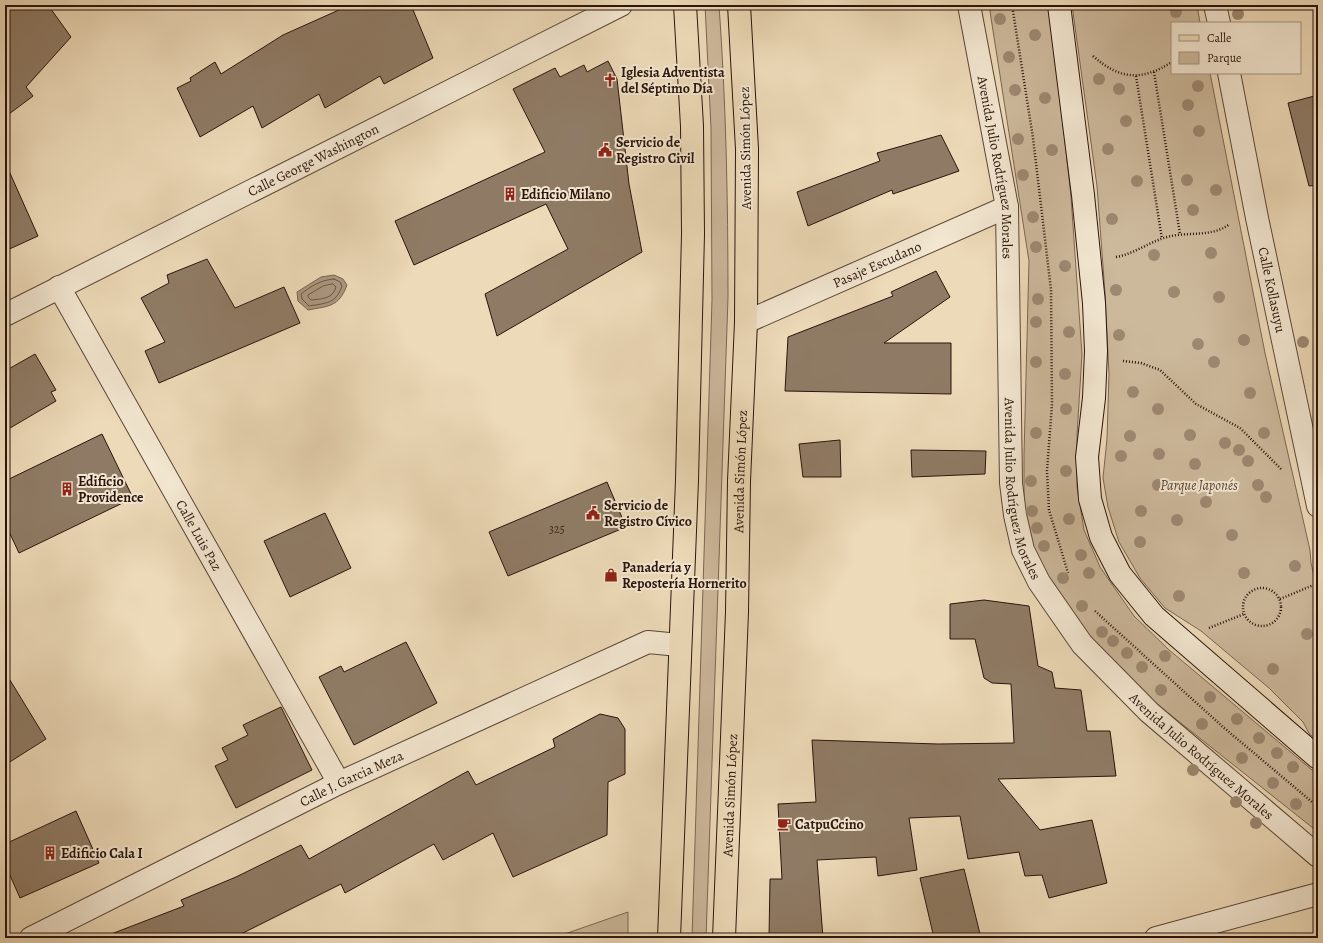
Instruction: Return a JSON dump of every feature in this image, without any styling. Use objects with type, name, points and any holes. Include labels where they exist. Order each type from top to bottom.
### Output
[{"type":"main road","points":[[669,938],[686,488],[693,234],[692,126],[685,5]]},
{"type":"main road","name":"Avenida Simón López","points":[[724,938],[737,612],[739,481],[746,322],[748,149],[739,5]]},
{"type":"street","name":"Calle George Washington","points":[[5,315],[621,5]]},
{"type":"street","name":"Avenida Julio Rodríguez Morales","points":[[969,5],[1007,207],[1011,483],[1015,515],[1023,550],[1039,582],[1082,644],[1149,712],[1318,856]]},
{"type":"street","points":[[1059,5],[1083,195],[1094,303],[1095,376],[1087,457],[1090,500],[1101,537],[1120,574],[1154,616],[1318,758]]},
{"type":"street","points":[[1215,5],[1219,22]]},
{"type":"street","name":"Calle Kollasuyu","points":[[1229,74],[1257,218],[1318,506]]},
{"type":"street","name":"Pasaje Escudano","points":[[746,322],[1007,207]]},
{"type":"street","name":"Calle Luis Paz","points":[[58,288],[339,783]]},
{"type":"street","name":"Calle J. Garcia Meza","points":[[31,938],[339,783],[648,642],[679,645]]},
{"type":"street","points":[[1156,938],[1318,894]]},
{"type":"path","points":[[1110,69],[1136,76],[1145,76],[1171,63]]},
{"type":"path","points":[[1154,72],[1180,234]]},
{"type":"path","points":[[1136,76],[1162,239]]},
{"type":"path","points":[[1113,258],[1125,256],[1162,239],[1180,234],[1215,233],[1235,221]]},
{"type":"path","points":[[1120,361],[1141,363],[1160,370],[1196,404],[1240,428],[1285,472]]},
{"type":"path","points":[[1280,599],[1316,584]]},
{"type":"path","points":[[1260,588],[1272,590],[1280,599],[1281,612],[1273,623],[1267,626],[1254,625],[1244,614],[1243,603],[1249,592],[1254,589],[1260,588]]},
{"type":"path","points":[[1207,629],[1244,614]]},
{"type":"green space","points":[[705,5],[719,5],[726,151],[728,298],[706,938],[692,938],[712,300],[711,128]]},
{"type":"green space","points":[[989,5],[1050,5],[1071,197],[1082,354],[1077,435],[1077,487],[1084,530],[1100,567],[1134,616],[1168,649],[1318,775],[1318,832],[1153,701],[1087,637],[1054,591],[1032,548],[1024,512],[1029,261]]},
{"type":"green space","name":"Parque Japonés","points":[[1072,5],[1197,5],[1200,22],[1171,22],[1171,74],[1210,74],[1265,353],[1310,550],[1311,563],[1318,593],[1318,739],[1310,735],[1303,722],[1269,688],[1201,631],[1165,608],[1140,578],[1119,542],[1108,507],[1103,478],[1107,439],[1109,374],[1097,186]]},
{"type":"green space","points":[[628,912],[628,938],[553,938]]},
{"type":"water","points":[[334,275],[343,279],[347,285],[337,302],[308,310],[298,301],[297,292],[321,277]]},
{"type":"building","points":[[5,5],[48,5],[71,37],[26,87],[33,96],[5,117]]},
{"type":"building","points":[[350,5],[411,5],[433,58],[384,84],[380,76],[325,108],[319,94],[262,128],[253,106],[200,137],[177,88],[191,81],[190,78],[215,62],[221,74],[283,35]]},
{"type":"building","points":[[608,61],[617,79],[629,184],[642,252],[497,336],[485,294],[568,249],[546,204],[414,265],[395,221],[545,152],[513,89],[555,68],[560,77],[584,65],[587,72]]},
{"type":"building","points":[[1318,95],[1318,185],[1309,186],[1288,103]]},
{"type":"building","points":[[941,135],[959,171],[893,194],[892,190],[808,226],[797,192],[880,161],[877,153]]},
{"type":"building","points":[[5,162],[38,236],[5,251]]},
{"type":"building","points":[[207,259],[235,308],[284,287],[300,323],[159,383],[145,351],[165,342],[141,298],[169,283],[167,275]]},
{"type":"building","points":[[936,271],[950,297],[884,343],[951,343],[951,394],[785,391],[788,337],[893,296],[891,292]]},
{"type":"building","points":[[35,354],[56,390],[51,392],[56,401],[5,431],[5,371]]},
{"type":"building","name":"Edificio Providence","points":[[102,434],[133,498],[19,553],[5,523],[5,481]]},
{"type":"building","points":[[840,440],[841,477],[803,477],[799,444]]},
{"type":"building","points":[[911,450],[986,451],[985,474],[912,477]]},
{"type":"building","points":[[607,482],[626,527],[508,576],[489,532]]},
{"type":"building","points":[[325,513],[351,568],[290,597],[264,541]]},
{"type":"building","points":[[984,600],[1029,606],[1038,666],[1052,672],[1055,688],[1081,690],[1087,731],[1110,731],[1116,776],[998,779],[1040,830],[1092,820],[1107,883],[1049,898],[1042,875],[1025,876],[1019,852],[968,859],[960,816],[909,818],[917,870],[878,876],[876,857],[817,860],[823,938],[769,938],[770,879],[782,879],[778,804],[816,802],[812,740],[938,744],[1014,743],[1011,684],[992,683],[984,678],[975,639],[950,639],[950,604]]},
{"type":"building","points":[[406,642],[437,703],[354,745],[319,677],[341,666],[344,672]]},
{"type":"building","points":[[5,672],[46,739],[5,765]]},
{"type":"building","points":[[281,707],[312,770],[236,808],[215,766],[228,760],[222,748],[248,735],[243,725]]},
{"type":"building","points":[[600,714],[618,718],[625,729],[625,774],[608,782],[607,835],[513,877],[493,833],[443,860],[434,844],[345,893],[341,884],[233,938],[106,938],[106,936],[184,906],[181,900],[236,877],[301,845],[309,859],[468,771],[476,785],[555,747],[553,739]]},
{"type":"building","name":"Edificio Cala I","points":[[76,811],[99,863],[20,898],[5,864],[5,844]]},
{"type":"building","points":[[964,869],[981,938],[934,938],[920,878]]},
{"type":"place","name":"Iglesia Adventista del Séptimo Día","points":[[610,80]]},
{"type":"place","name":"Servicio de Registro Civil","points":[[605,150]]},
{"type":"place","name":"Edificio Milano","points":[[510,194]]},
{"type":"place","name":"Edificio Providence","points":[[67,489]]},
{"type":"place","name":"Servicio de Registro Cívico","points":[[593,513]]},
{"type":"place","name":"Panadería y Repostería Hornerito","points":[[611,575]]},
{"type":"place","name":"CatpuCcino","points":[[784,824]]},
{"type":"place","name":"Edificio Cala I","points":[[50,853]]}]
